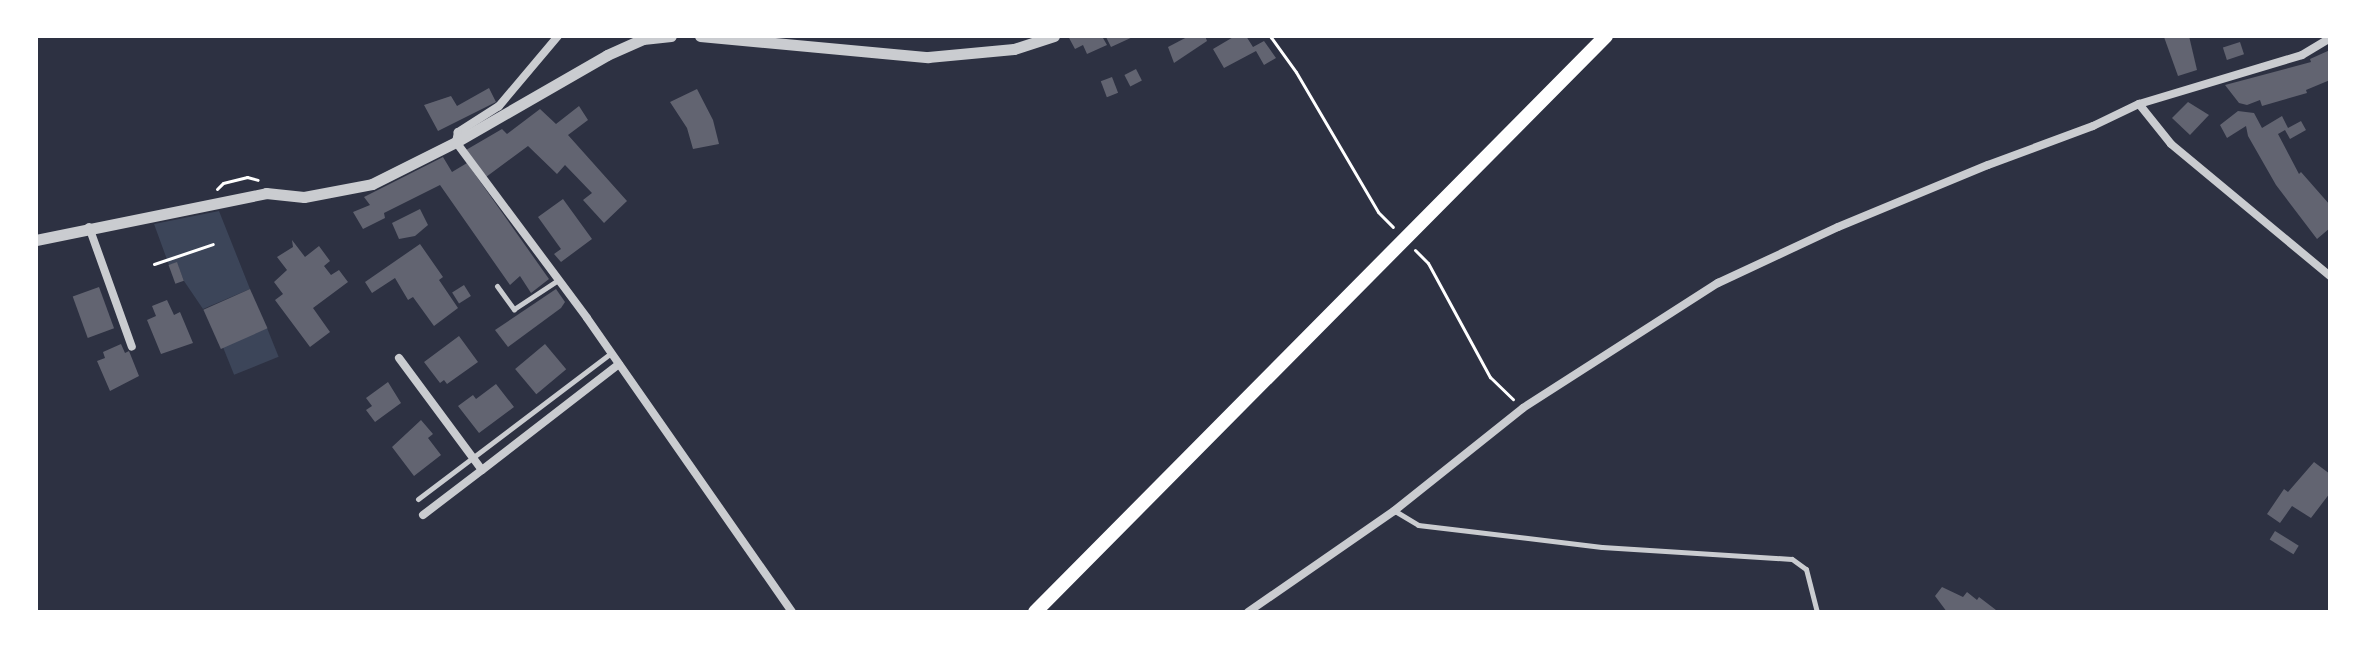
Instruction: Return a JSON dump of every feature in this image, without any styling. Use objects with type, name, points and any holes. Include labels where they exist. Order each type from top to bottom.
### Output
[{"type":"main road","points":[[1035,612],[1606,36]]},
{"type":"street","points":[[558,36],[499,106],[458,132],[456,142],[619,364],[792,612]]},
{"type":"street","points":[[36,240],[266,193],[304,197],[372,184],[456,142],[607,55],[643,39],[671,36]]},
{"type":"street","points":[[700,36],[928,57],[1014,49],[1054,36]]},
{"type":"street","points":[[800,36],[806,48]]},
{"type":"street","points":[[1248,612],[1394,511],[1523,408],[1718,283],[1838,227],[1988,165],[2093,126],[2139,104],[2302,55],[2330,38]]},
{"type":"street","points":[[2139,104],[2171,144],[2330,276]]},
{"type":"street","points":[[89,227],[132,347]]},
{"type":"street","points":[[399,358],[482,470]]},
{"type":"street","points":[[423,515],[619,364]]},
{"type":"lane","points":[[497,286],[514,309],[558,280]]},
{"type":"lane","points":[[418,499],[611,353]]},
{"type":"lane","points":[[1394,511],[1418,525],[1586,546],[1792,559],[1806,569],[1817,612]]},
{"type":"path","points":[[1270,36],[1296,72],[1378,212]]},
{"type":"path","points":[[154,264],[213,244]]},
{"type":"path","points":[[1428,263],[1490,377],[1523,408]]},
{"type":"shaded area","points":[[219,211],[250,289],[203,309],[184,281],[177,263],[169,265],[154,224]]},
{"type":"shaded area","points":[[267,328],[279,357],[234,375],[222,346]]},
{"type":"building","points":[[1068,36],[1135,36],[1111,47],[1106,37],[1103,38],[1107,45],[1087,54],[1083,45],[1075,49]]},
{"type":"building","points":[[1189,36],[1205,36],[1207,41],[1174,63],[1168,47]]},
{"type":"building","points":[[1235,36],[1246,36],[1253,47],[1264,41],[1276,58],[1264,65],[1256,51],[1224,68],[1213,49]]},
{"type":"building","points":[[2189,36],[2197,70],[2178,76],[2164,37]]},
{"type":"building","points":[[2240,42],[2244,54],[2227,60],[2223,48]]},
{"type":"building","points":[[2330,50],[2330,80],[2306,90],[2307,93],[2262,106],[2260,100],[2247,105],[2239,103],[2225,85],[2311,62],[2310,59]]},
{"type":"building","points":[[1136,69],[1142,81],[1130,86],[1124,75]]},
{"type":"building","points":[[1112,77],[1118,93],[1107,97],[1101,81]]},
{"type":"building","points":[[489,88],[496,102],[438,131],[424,105],[451,96],[457,106]]},
{"type":"building","points":[[697,89],[713,120],[719,144],[693,149],[687,128],[670,102]]},
{"type":"building","points":[[2188,102],[2209,115],[2190,135],[2172,118]]},
{"type":"building","points":[[579,106],[588,120],[568,135],[627,201],[604,223],[583,200],[592,193],[565,165],[557,174],[528,146],[486,177],[466,150],[502,129],[507,134],[540,109],[556,124]]},
{"type":"building","points":[[2238,111],[2254,113],[2262,128],[2282,116],[2288,128],[2301,121],[2306,130],[2290,139],[2285,130],[2278,134],[2299,174],[2301,172],[2330,205],[2330,228],[2317,239],[2276,185],[2248,136],[2246,126],[2227,138],[2220,125]]},
{"type":"building","points":[[443,157],[452,172],[467,163],[549,279],[531,293],[520,276],[510,285],[440,185],[384,213],[385,218],[363,229],[353,212],[370,205],[364,197]]},
{"type":"building","points":[[563,199],[592,239],[561,262],[554,254],[561,249],[538,217]]},
{"type":"building","points":[[420,209],[428,225],[415,236],[399,239],[392,223]]},
{"type":"building","points":[[292,240],[305,257],[319,246],[330,261],[324,266],[331,275],[339,270],[348,282],[313,308],[330,332],[310,347],[275,300],[283,294],[274,282],[287,270],[277,257],[293,247]]},
{"type":"building","points":[[420,244],[443,277],[439,280],[458,308],[434,326],[413,297],[408,300],[395,278],[372,293],[365,282]]},
{"type":"building","points":[[177,262],[184,281],[175,284],[169,265]]},
{"type":"building","points":[[464,285],[471,296],[459,303],[452,292]]},
{"type":"building","points":[[99,287],[114,328],[88,338],[73,297]]},
{"type":"building","points":[[250,289],[267,328],[221,349],[203,310]]},
{"type":"building","points":[[556,289],[565,302],[561,308],[508,347],[495,330]]},
{"type":"building","points":[[167,300],[174,315],[180,312],[193,343],[161,354],[147,320],[156,316],[152,306]]},
{"type":"building","points":[[459,336],[478,362],[447,384],[444,380],[440,383],[424,362]]},
{"type":"building","points":[[121,344],[125,353],[129,351],[139,376],[110,391],[97,361],[105,358],[103,352]]},
{"type":"building","points":[[545,344],[566,369],[536,394],[515,369]]},
{"type":"building","points":[[388,382],[401,403],[375,422],[366,410],[372,406],[366,398]]},
{"type":"building","points":[[496,384],[514,407],[479,433],[458,406],[473,395],[476,399]]},
{"type":"building","points":[[421,420],[433,434],[428,438],[441,455],[414,476],[392,447]]},
{"type":"building","points":[[2314,462],[2330,474],[2330,493],[2311,518],[2292,506],[2280,523],[2267,514],[2284,489],[2288,492]]},
{"type":"building","points":[[2275,531],[2299,546],[2293,554],[2270,539]]},
{"type":"building","points":[[1942,587],[1963,597],[1967,592],[1977,600],[1979,597],[1996,610],[1947,612],[1935,596]]}]
